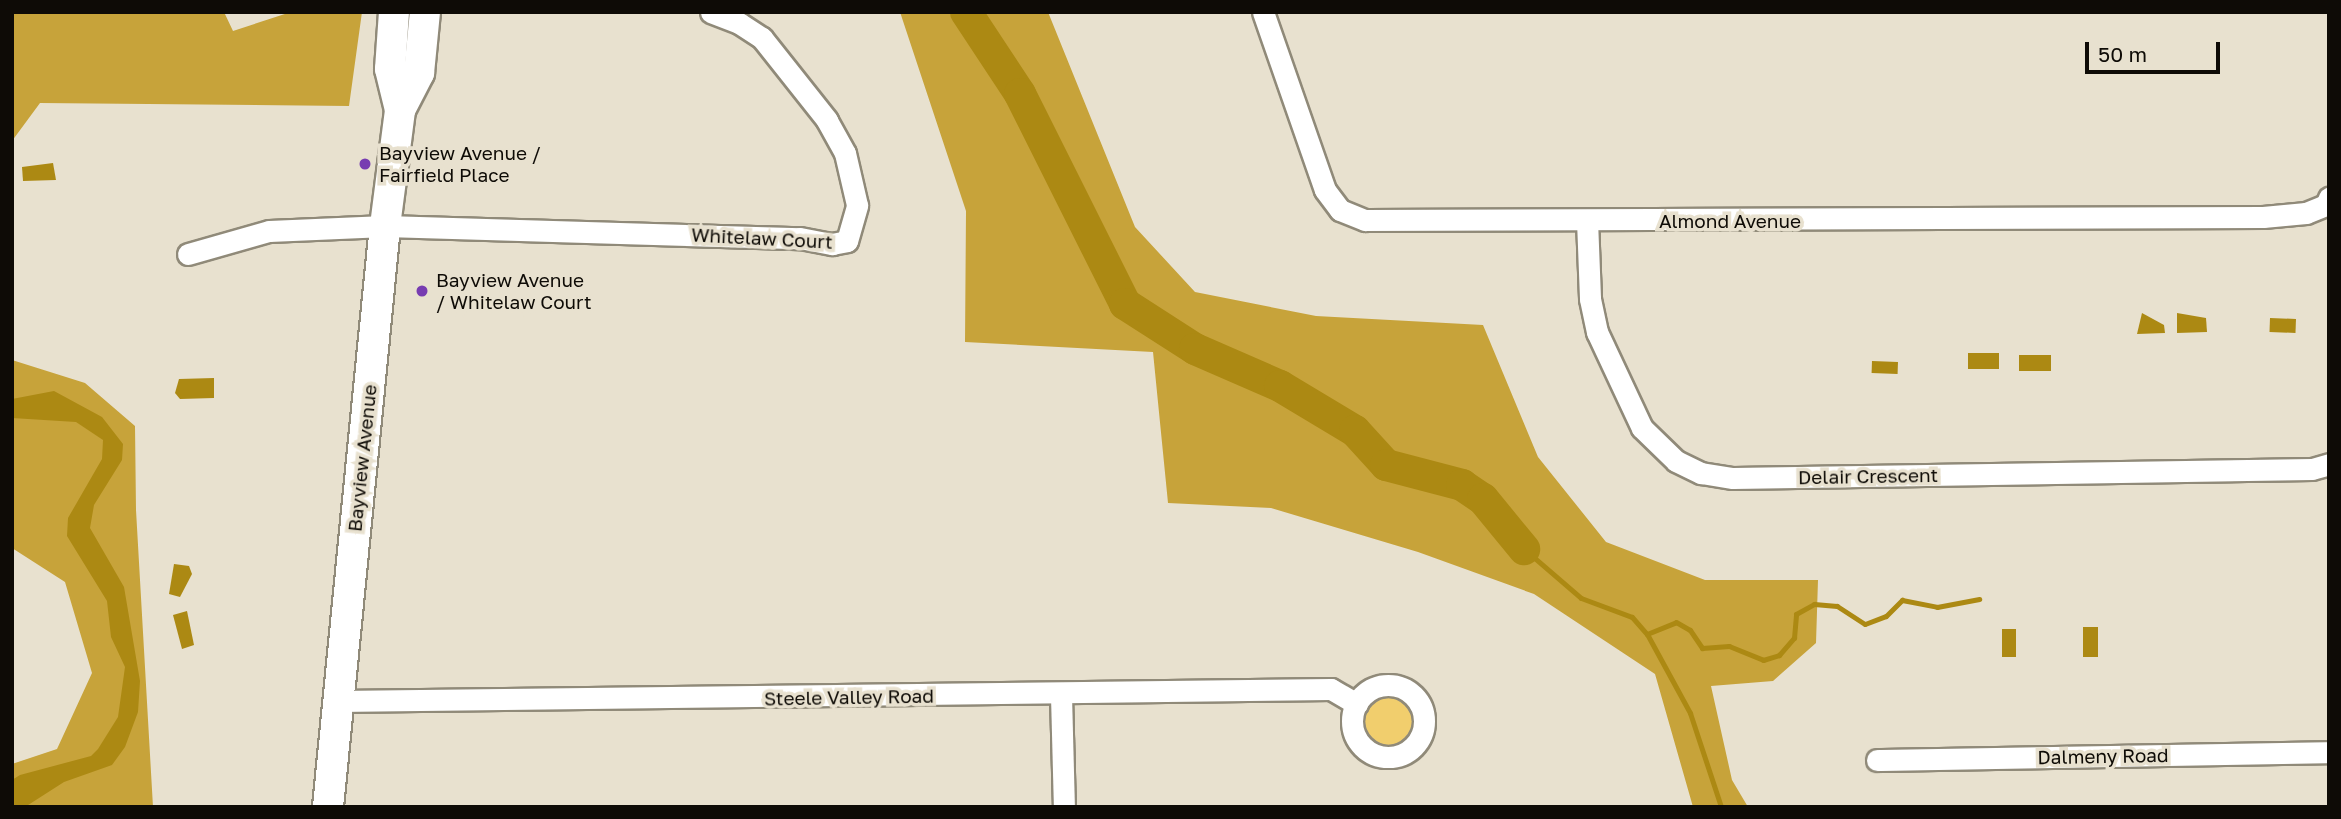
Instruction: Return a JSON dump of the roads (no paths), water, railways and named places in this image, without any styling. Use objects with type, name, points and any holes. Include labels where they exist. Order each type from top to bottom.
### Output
[{"type":"main road","name":"Bayview Avenue","points":[[394,12],[390,69],[400,110]]},
{"type":"main road","name":"Bayview Avenue","points":[[328,807],[385,226],[400,110],[419,73],[425,12]]},
{"type":"street","name":"Whitelaw Court","points":[[385,226],[800,237],[832,244],[847,241],[857,205],[845,153],[827,120],[762,38],[711,12]]},
{"type":"street","name":"Almond Avenue","points":[[1263,12],[1325,190],[1340,210],[1365,220],[1861,222],[2263,217],[2306,213],[2326,205],[2329,198]]},
{"type":"street","name":"Delair Crescent","points":[[1587,219],[1590,299],[1597,332],[1642,428],[1676,461],[1701,473],[1774,478],[2312,469],[2329,464]]},
{"type":"street","points":[[188,254],[269,231],[385,226]]},
{"type":"street","name":"Steele Valley Road","points":[[337,701],[1061,695],[1331,689],[1357,704]]},
{"type":"street","points":[[1061,695],[1064,807]]},
{"type":"street","name":"Dalmeny Road","points":[[1877,760],[2329,752]]},
{"type":"waterway","points":[[966,12],[1020,94],[1125,304],[1195,349],[1280,386],[1355,431],[1386,465],[1462,485],[1483,499],[1524,549]]},
{"type":"waterway","points":[[1524,549],[1581,598],[1632,617],[1647,634],[1676,622],[1690,630],[1702,648],[1729,646],[1763,660],[1779,655],[1794,638],[1796,614],[1814,604],[1837,606],[1865,624],[1886,616],[1902,600],[1937,607],[1979,599]]},
{"type":"waterway","points":[[1647,634],[1690,713],[1721,807]]},
{"type":"place","name":"Bayview Avenue / Fairfield Place","points":[[365,164]]},
{"type":"place","name":"Bayview Avenue / Whitelaw Court","points":[[422,291]]}]
